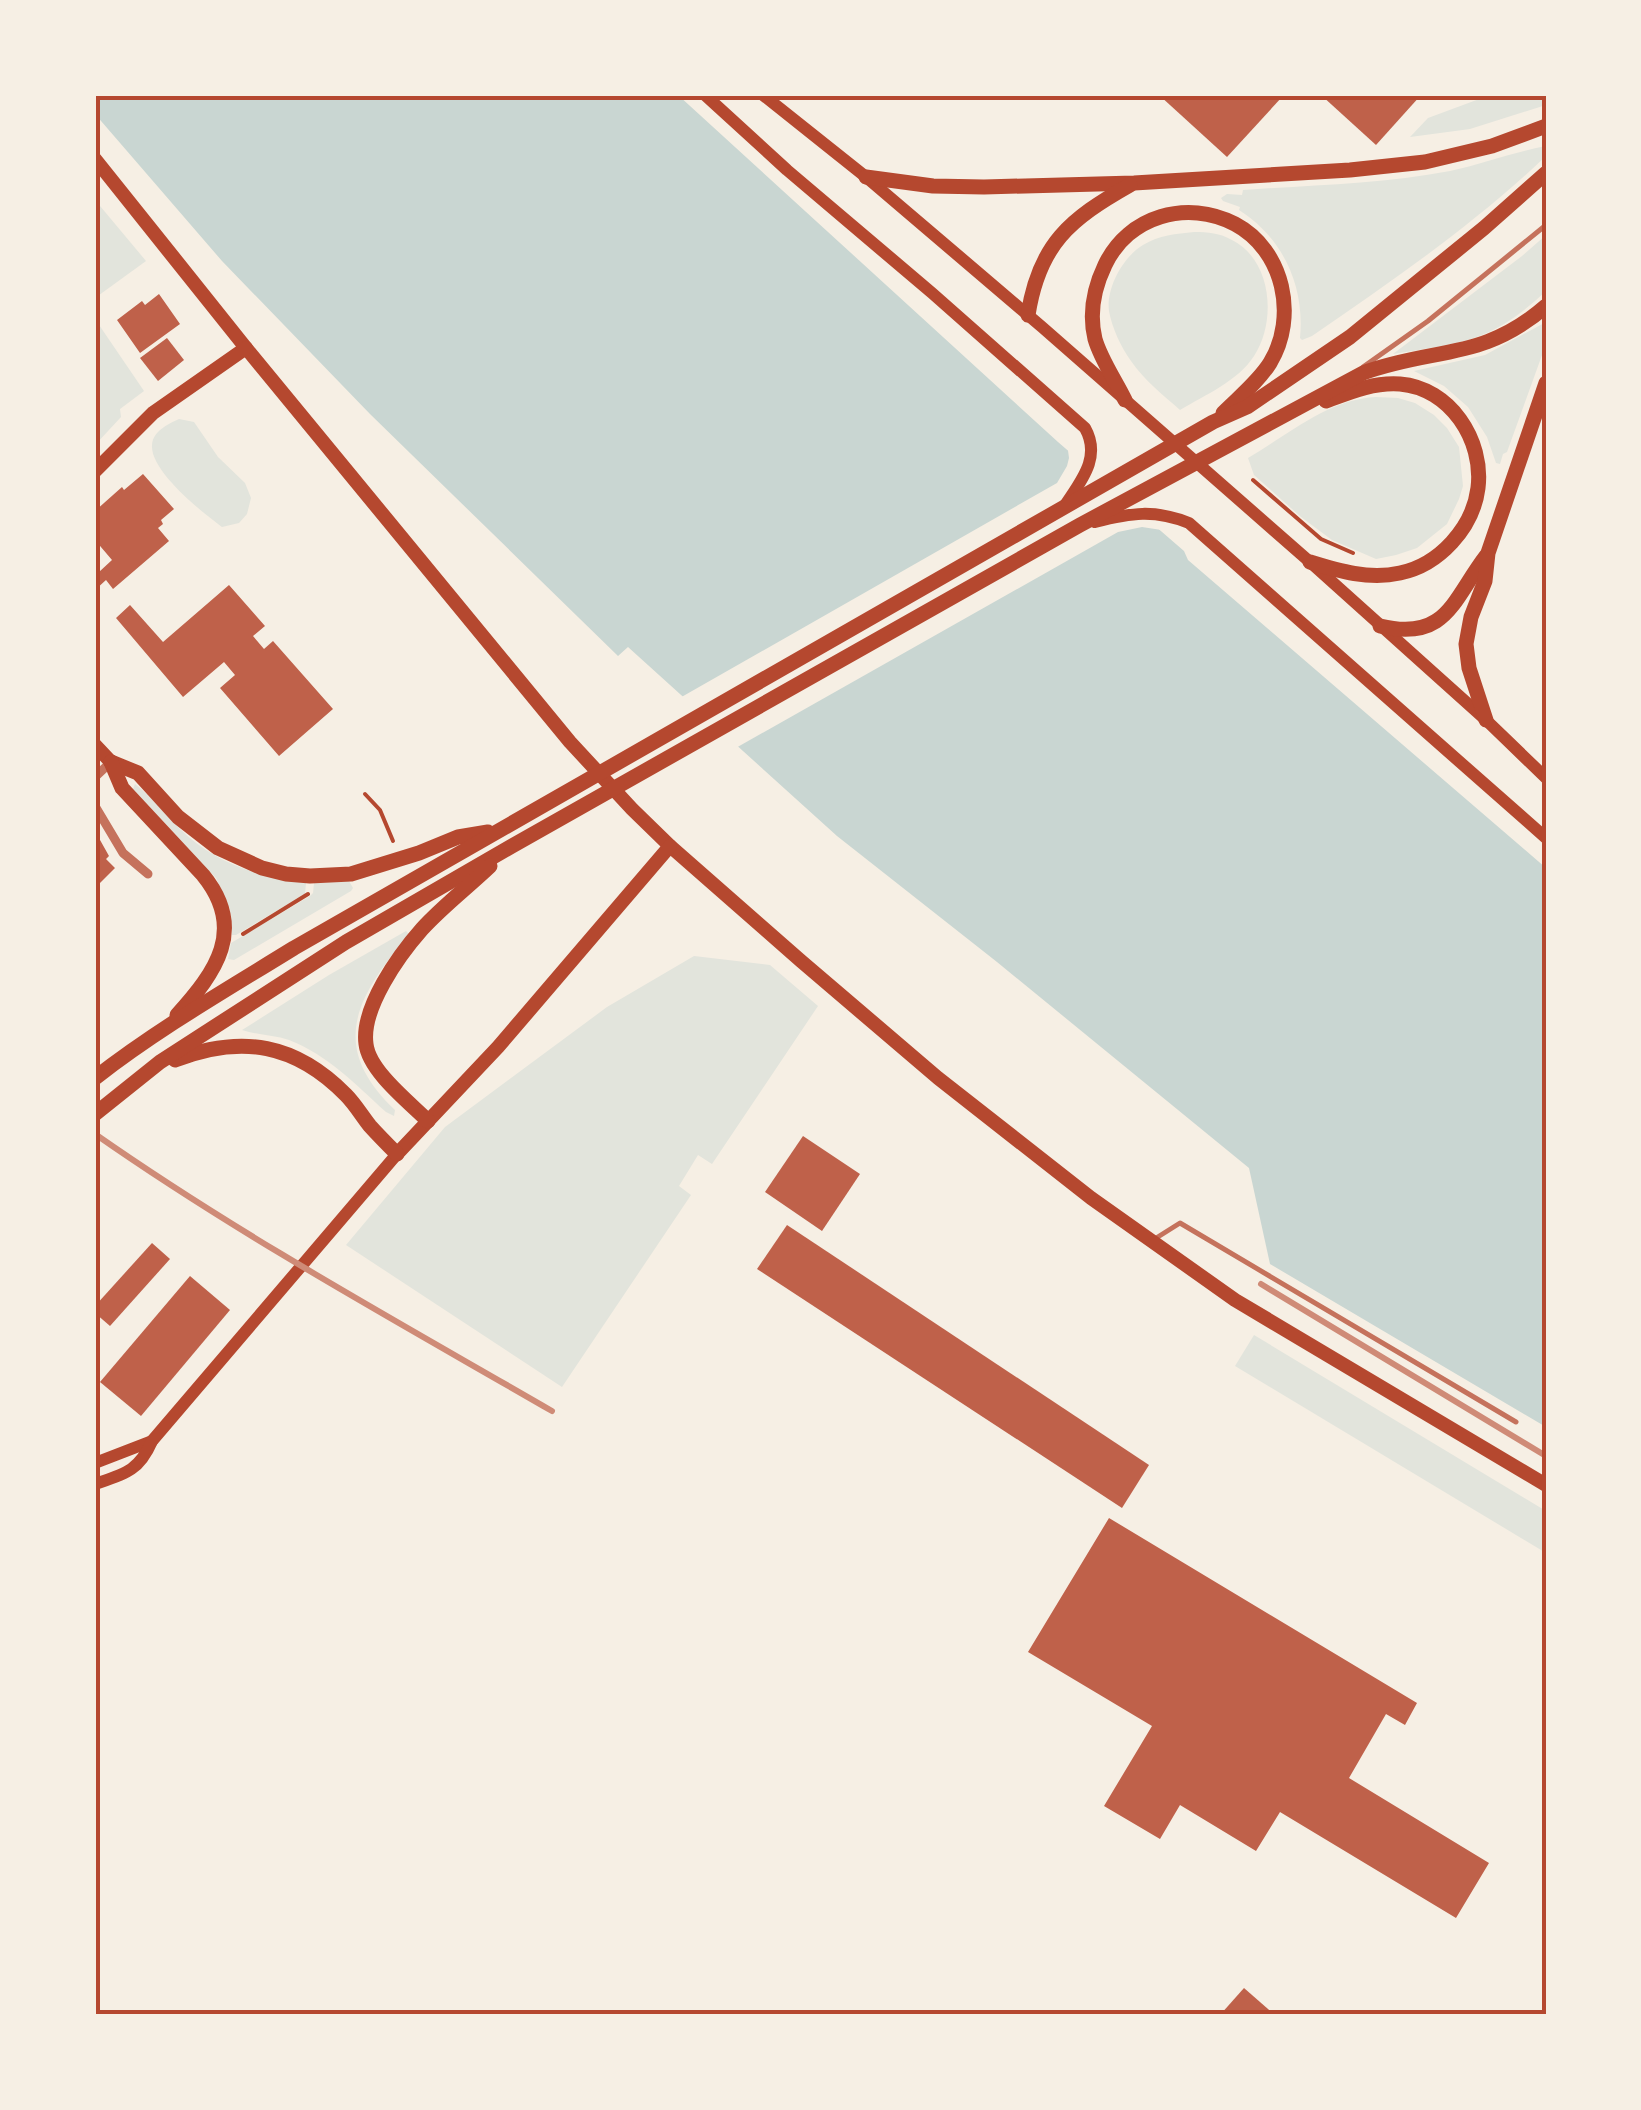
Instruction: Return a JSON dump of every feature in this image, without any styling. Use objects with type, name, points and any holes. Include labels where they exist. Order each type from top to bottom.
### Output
[{"type":"highway","points":[[866,178],[984,187],[1350,170],[1425,162],[1492,146],[1546,126]]},
{"type":"highway","points":[[95,1078],[171,1022],[294,948],[1213,422],[1248,407],[1350,336],[1546,173]]},
{"type":"highway","points":[[1028,315],[1033,285],[1042,264],[1066,230],[1101,202],[1134,183]]},
{"type":"highway","points":[[1125,400],[1096,342],[1092,320],[1097,287],[1108,260],[1126,236],[1144,222],[1176,214],[1218,217],[1237,225],[1263,249],[1284,294],[1284,328],[1271,361],[1213,422]]},
{"type":"highway","points":[[95,1114],[153,1068],[346,942],[1080,525],[1336,387],[1378,368],[1480,346],[1513,331],[1546,306]]},
{"type":"highway","points":[[1270,423],[1362,388],[1397,383],[1428,392],[1452,408],[1472,442],[1479,476],[1475,504],[1456,538],[1436,557],[1400,574],[1380,575],[1310,562]]},
{"type":"highway","points":[[1486,720],[1469,668],[1466,644],[1471,617],[1485,581],[1488,553],[1546,383]]},
{"type":"highway","points":[[1380,626],[1419,630],[1444,616],[1488,553]]},
{"type":"highway","points":[[111,762],[138,773],[178,817],[218,848],[251,864],[286,874],[351,874],[419,854],[458,837],[496,831]]},
{"type":"highway","points":[[111,762],[122,788],[204,874],[223,912],[224,938],[219,960],[171,1022]]},
{"type":"highway","points":[[428,1121],[376,1068],[366,1046],[368,1019],[381,989],[422,929],[512,846]]},
{"type":"highway","points":[[153,1068],[222,1047],[254,1046],[282,1052],[310,1064],[347,1096],[397,1154]]},
{"type":"main road","points":[[705,95],[1086,428],[1092,439],[1090,465],[1063,509]]},
{"type":"main road","points":[[763,95],[1028,315],[1310,562],[1546,778]]},
{"type":"main road","points":[[95,159],[570,742],[670,846],[938,1078],[1150,1242],[1292,1335],[1546,1486]]},
{"type":"main road","points":[[95,471],[153,413],[246,348]]},
{"type":"main road","points":[[1080,525],[1148,512],[1189,523],[1546,838]]},
{"type":"main road","points":[[95,745],[111,762]]},
{"type":"main road","points":[[95,1484],[133,1470],[145,1458],[152,1440],[342,1218],[498,1047],[670,846]]},
{"type":"main road","points":[[95,1463],[152,1440]]},
{"type":"street","points":[[95,777],[111,762]]},
{"type":"street","points":[[95,806],[122,853],[148,874]]},
{"type":"lane","points":[[1336,387],[1546,225]]},
{"type":"lane","points":[[1150,1242],[1180,1223],[1516,1422]]},
{"type":"path","points":[[1252,480],[1322,538],[1360,556]]},
{"type":"path","points":[[365,794],[383,816],[395,848]]},
{"type":"path","points":[[237,938],[305,897],[310,885]]},
{"type":"shaded area","points":[[95,95],[678,95],[1058,442],[1184,551],[1188,560],[1546,868],[1546,1427],[1270,1264],[1249,1168],[837,836],[628,647],[618,656],[370,414],[222,261],[95,114]]},
{"type":"shaded area","points":[[1490,95],[1546,95],[1546,105],[1470,129],[1410,137],[1428,118]]},
{"type":"shaded area","points":[[1546,146],[1546,156],[1462,228],[1302,340],[1299,300],[1279,249],[1240,207],[1221,198],[1227,194],[1242,195],[1243,190],[1424,175]]},
{"type":"shaded area","points":[[95,200],[146,261],[95,298]]},
{"type":"shaded area","points":[[1194,232],[1223,236],[1245,249],[1263,276],[1268,309],[1261,342],[1247,365],[1220,387],[1180,410],[1127,356],[1112,324],[1109,302],[1117,274],[1136,250],[1161,237]]},
{"type":"shaded area","points":[[1546,235],[1546,291],[1527,308],[1475,338],[1393,354],[1522,256]]},
{"type":"shaded area","points":[[95,319],[144,391],[120,409],[121,417],[95,445]]},
{"type":"shaded area","points":[[1546,322],[1546,344],[1507,452],[1500,464],[1496,463],[1487,437],[1468,407],[1444,386],[1414,371],[1485,355]]},
{"type":"shaded area","points":[[1376,397],[1415,403],[1447,428],[1459,447],[1463,486],[1447,524],[1417,548],[1376,559],[1332,540],[1301,517],[1254,475],[1248,458],[1325,411]]},
{"type":"shaded area","points":[[179,419],[194,422],[218,457],[245,483],[251,498],[247,514],[239,523],[222,527],[159,467],[153,440]]},
{"type":"shaded area","points":[[135,784],[207,851],[254,872],[306,883],[305,894],[232,935],[230,909],[216,878],[133,789]]},
{"type":"shaded area","points":[[349,881],[351,891],[234,960],[228,959],[231,943],[310,896],[314,883]]},
{"type":"shaded area","points":[[406,931],[409,934],[375,979],[357,1021],[361,1064],[395,1110],[394,1116],[316,1054],[289,1040],[242,1030],[329,975]]},
{"type":"shaded area","points":[[694,956],[770,965],[818,1006],[712,1164],[698,1155],[679,1186],[691,1195],[562,1387],[346,1245],[445,1127],[607,1007]]},
{"type":"shaded area","points":[[1254,1335],[1546,1511],[1546,1553],[1235,1366]]},
{"type":"pier","points":[[1067,443],[1168,531],[1142,527],[1118,532],[734,749],[678,699],[1057,483],[1069,458]]},
{"type":"building","points":[[1159,95],[1279,95],[1282,97],[1227,157]]},
{"type":"building","points":[[1321,95],[1421,95],[1376,145]]},
{"type":"building","points":[[159,294],[180,324],[140,353],[117,320]]},
{"type":"building","points":[[167,338],[184,360],[158,381],[140,358]]},
{"type":"building","points":[[143,474],[174,509],[158,528],[169,541],[113,589],[106,580],[95,590],[95,568],[99,572],[112,560],[95,540],[95,511]]},
{"type":"building","points":[[229,585],[265,626],[253,636],[264,649],[273,641],[333,709],[279,756],[220,688],[235,675],[224,662],[183,697],[116,618],[130,605],[163,642]]},
{"type":"building","points":[[95,831],[109,856],[106,859],[115,868],[95,888]]},
{"type":"building","points":[[803,1136],[860,1174],[822,1231],[765,1192]]},
{"type":"building","points":[[787,1225],[1149,1465],[1122,1508],[757,1269]]},
{"type":"building","points":[[152,1243],[170,1259],[110,1326],[95,1313],[95,1306]]},
{"type":"building","points":[[190,1276],[230,1310],[141,1416],[100,1382]]},
{"type":"building","points":[[1109,1518],[1417,1703],[1405,1725],[1386,1714],[1349,1778],[1489,1863],[1456,1918],[1280,1812],[1256,1851],[1180,1805],[1160,1839],[1104,1806],[1152,1726],[1028,1652]]},
{"type":"building","points":[[1244,1988],[1275,2015],[1220,2015]]},
{"type":"railway","points":[[95,1134],[263,1243],[552,1411]]},
{"type":"railway","points":[[1261,1284],[1546,1456]]}]
